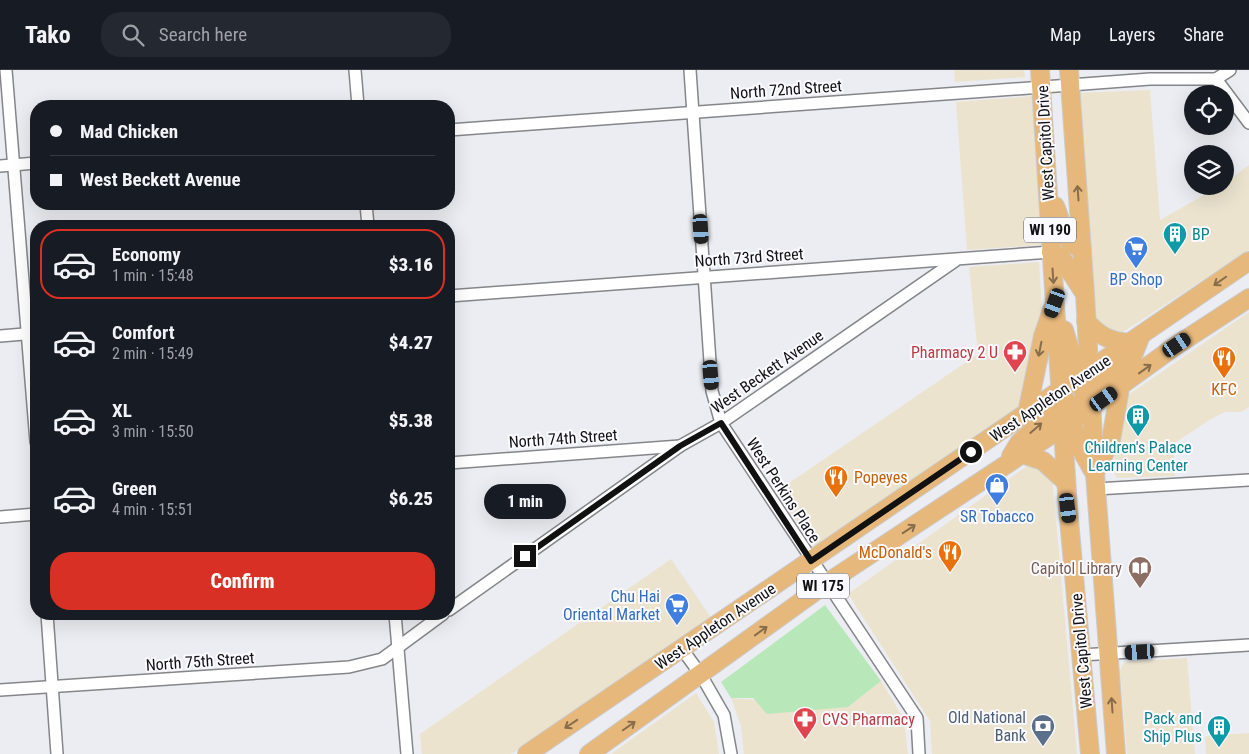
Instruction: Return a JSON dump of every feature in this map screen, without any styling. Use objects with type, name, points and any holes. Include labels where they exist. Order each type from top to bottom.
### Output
[{"type":"main road","name":"West Capitol Drive","points":[[1069,77],[1085,294],[1086,389],[1116,754]]},
{"type":"main road","name":"West Capitol Drive","points":[[1041,79],[1055,309],[1066,409],[1066,482],[1090,754]]},
{"type":"main road","points":[[1047,189],[1057,210],[1065,238],[1072,245],[1082,249]]},
{"type":"main road","points":[[1051,252],[1061,257],[1067,264],[1085,294]]},
{"type":"main road","name":"West Appleton Avenue","points":[[589,754],[827,583],[1022,454],[1136,339],[1249,261]]},
{"type":"main road","name":"West Appleton Avenue","points":[[1086,389],[1120,388],[1177,345],[1249,298]]},
{"type":"main road","points":[[1006,465],[1019,443],[1066,409],[1086,389],[1068,338],[1055,309]]},
{"type":"main road","points":[[1027,413],[1043,336],[1055,309]]},
{"type":"main road","points":[[1086,321],[1101,336],[1108,340],[1136,339]]},
{"type":"main road","points":[[1095,482],[1111,440],[1120,388]]},
{"type":"main road","points":[[1066,409],[1078,444],[1095,482]]},
{"type":"main road","name":"West Appleton Avenue","points":[[527,754],[1027,413],[1066,409]]},
{"type":"main road","points":[[1022,454],[1043,461],[1066,482]]},
{"type":"main road","points":[[1074,557],[1086,561],[1103,583]]},
{"type":"street","points":[[6,70],[30,315]]},
{"type":"street","points":[[355,70],[358,100]]},
{"type":"street","name":"West Perkins Place","points":[[690,70],[712,391],[721,423],[917,718],[919,754]]},
{"type":"street","points":[[1230,70],[1216,79],[1249,123]]},
{"type":"street","name":"North 72nd Street","points":[[455,130],[693,112],[1069,77],[1216,79]]},
{"type":"street","points":[[0,166],[30,164]]},
{"type":"street","name":"North 73rd Street","points":[[455,296],[704,276],[955,261],[1051,252]]},
{"type":"street","name":"West Beckett Avenue","points":[[455,606],[680,446],[721,423],[955,261]]},
{"type":"street","points":[[0,336],[30,334]]},
{"type":"street","name":"North 74th Street","points":[[455,463],[680,446]]},
{"type":"street","points":[[1095,482],[1249,480]]},
{"type":"street","points":[[0,517],[30,514]]},
{"type":"street","points":[[47,620],[57,754]]},
{"type":"street","points":[[396,620],[407,754]]},
{"type":"street","points":[[398,647],[435,620]]},
{"type":"street","points":[[1081,655],[1249,645]]},
{"type":"street","name":"North 75th Street","points":[[0,690],[348,667],[382,659],[398,647]]},
{"type":"street","points":[[682,649],[701,675],[724,715],[731,754]]},
{"type":"shaded area","points":[[954,70],[1024,70],[1025,77],[955,82]]},
{"type":"shaded area","points":[[1150,90],[1160,220],[1204,195],[1234,195],[1234,176],[1249,165],[1249,250],[1123,332],[1100,326],[1093,319],[1078,93]]},
{"type":"shaded area","points":[[1034,96],[1042,245],[967,250],[956,102]]},
{"type":"shaded area","points":[[1039,262],[1042,313],[1025,402],[815,547],[776,492],[978,354],[969,267]]},
{"type":"shaded area","points":[[1249,312],[1249,407],[1241,412],[1225,412],[1173,444],[1175,476],[1117,478],[1113,471],[1120,404],[1125,397]]},
{"type":"shaded area","points":[[1031,463],[1052,476],[1077,754],[932,754],[930,721],[848,594]]},
{"type":"shaded area","points":[[671,559],[712,619],[573,716],[511,754],[422,754],[420,734]]},
{"type":"shaded area","points":[[1187,658],[1195,754],[1127,754],[1120,671],[1122,666],[1125,662]]},
{"type":"shaded area","points":[[881,681],[904,719],[908,754],[744,754],[741,726],[731,698],[848,707]]},
{"type":"shaded area","points":[[696,693],[714,722],[719,754],[611,754]]},
{"type":"shaded area","points":[[1249,733],[1249,754],[1206,754],[1205,738],[1207,736]]},
{"type":"green space","points":[[825,605],[881,681],[848,707],[767,714],[753,698],[731,698],[721,682]]},
{"type":"place","name":"BP","points":[[1175,255]]},
{"type":"place","name":"BP Shop","points":[[1136,269]]},
{"type":"place","name":"Pharmacy 2 U","points":[[1015,373]]},
{"type":"place","name":"KFC","points":[[1224,379]]},
{"type":"place","name":"Children's Palace Learning Center","points":[[1138,437]]},
{"type":"place","name":"Popeyes","points":[[836,498]]},
{"type":"place","name":"SR Tobacco","points":[[997,506]]},
{"type":"place","name":"McDonald's","points":[[950,573]]},
{"type":"place","name":"Capitol Library","points":[[1140,589]]},
{"type":"place","name":"Chu Hai Oriental Market","points":[[677,626]]},
{"type":"place","name":"CVS Pharmacy","points":[[805,740]]},
{"type":"place","name":"Old National Bank","points":[[1043,747]]},
{"type":"place","name":"Pack and Ship Plus","points":[[1219,748]]},
{"type":"route","points":[[525,556],[680,446],[721,423],[811,561],[971,452]]}]
